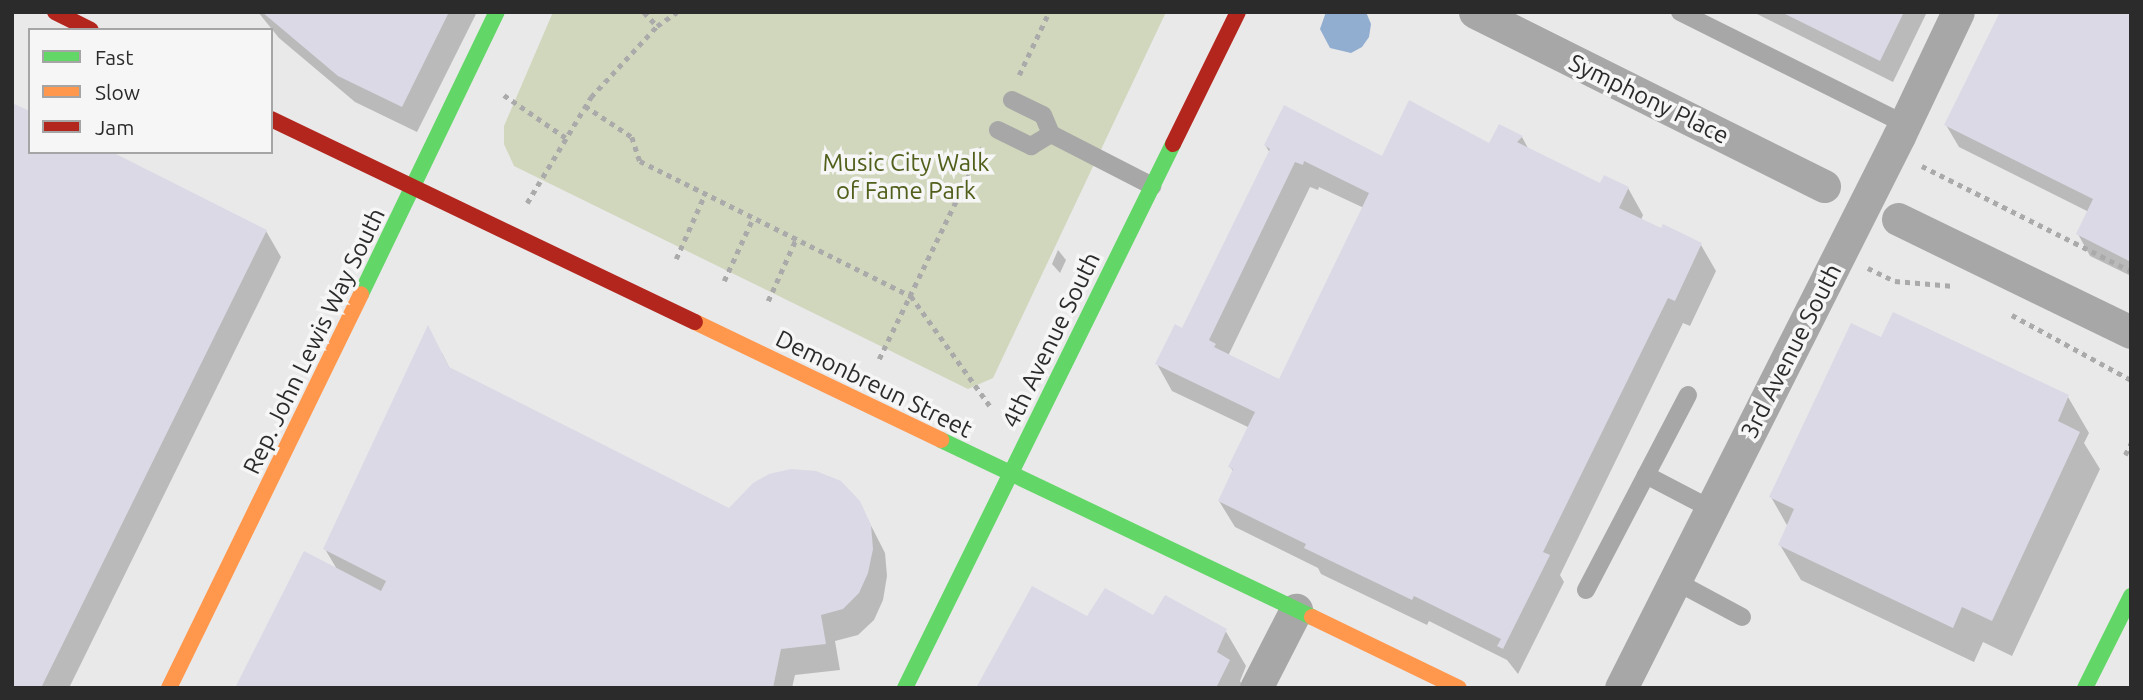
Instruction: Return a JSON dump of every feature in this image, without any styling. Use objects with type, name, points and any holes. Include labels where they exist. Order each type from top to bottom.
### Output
[{"type":"street","points":[[55,12],[87,28]]},
{"type":"street","name":"Rep. John Lewis Way South","points":[[169,688],[414,189],[497,12]]},
{"type":"street","name":"4th Avenue South","points":[[905,688],[1238,12]]},
{"type":"street","name":"Symphony Place","points":[[1475,12],[1824,186]]},
{"type":"street","name":"3rd Avenue South","points":[[1622,688],[1905,124],[1958,12]]},
{"type":"street","name":"Demonbreun Street","points":[[273,120],[1459,688]]},
{"type":"street","points":[[1898,219],[2131,332]]},
{"type":"street","points":[[2085,688],[2131,596]]},
{"type":"street","points":[[1256,688],[1296,610]]},
{"type":"lane","points":[[1680,12],[1905,124]]},
{"type":"lane","points":[[1013,92],[1042,115],[1051,134],[1152,186]]},
{"type":"lane","points":[[998,130],[1031,146],[1051,134]]},
{"type":"lane","points":[[1586,590],[1688,394]]},
{"type":"lane","points":[[1646,475],[1711,509]]},
{"type":"lane","points":[[1675,581],[1742,617]]},
{"type":"path","points":[[645,12],[657,26]]},
{"type":"path","points":[[533,191],[585,106],[657,26],[677,12]]},
{"type":"path","points":[[1013,92],[1049,12]]},
{"type":"path","points":[[505,95],[566,138]]},
{"type":"path","points":[[585,106],[632,136],[640,161],[911,296],[990,406]]},
{"type":"path","points":[[879,359],[984,145]]},
{"type":"path","points":[[1916,163],[2131,271]]},
{"type":"path","points":[[676,259],[705,194]]},
{"type":"path","points":[[724,281],[753,218]]},
{"type":"path","points":[[768,301],[796,239]]},
{"type":"path","points":[[1865,267],[1895,281],[1959,287]]},
{"type":"path","points":[[2008,313],[2131,380]]},
{"type":"path","points":[[2125,455],[2131,443]]},
{"type":"green space","name":"Music City Walk of Fame Park","points":[[553,12],[1166,12],[993,378],[968,389],[514,166],[504,144],[504,126]]},
{"type":"water","points":[[1326,12],[1366,12],[1371,24],[1369,37],[1362,47],[1351,53],[1330,48],[1320,29]]},
{"type":"building","points":[[262,12],[449,12],[402,107],[338,76]]},
{"type":"building","points":[[1781,12],[1904,12],[1880,61]]},
{"type":"building","points":[[2000,12],[2131,12],[2131,262],[2076,234],[2093,199],[1944,125]]},
{"type":"building","points":[[1409,100],[1489,143],[1499,124],[1523,136],[1517,142],[1600,183],[1604,175],[1629,187],[1619,208],[1661,228],[1663,224],[1702,243],[1675,301],[1668,298],[1543,552],[1550,555],[1503,649],[1497,646],[1501,639],[1414,596],[1412,600],[1304,548],[1306,544],[1218,501],[1233,469],[1228,467],[1255,412],[1155,364],[1175,324],[1182,328],[1270,149],[1264,145],[1284,105],[1382,156]],"holes":[[[1304,161],[1369,193],[1279,379],[1214,347],[1216,344],[1209,340],[1295,162],[1303,165]]]},
{"type":"building","points":[[12,103],[28,110],[28,154],[116,154],[267,230],[41,688],[12,688]]},
{"type":"building","points":[[1893,312],[2069,395],[2058,421],[2080,432],[1992,621],[1962,607],[1953,628],[1778,545],[1794,509],[1769,497],[1851,323],[1881,337]]},
{"type":"building","points":[[428,325],[449,367],[729,508],[753,483],[769,474],[791,469],[816,471],[841,481],[860,501],[871,525],[873,549],[868,573],[859,593],[843,609],[821,615],[826,644],[781,649],[773,688],[235,688],[304,551],[381,591],[386,581],[323,549]]},
{"type":"building","points":[[1032,586],[1087,616],[1105,588],[1153,615],[1165,595],[1227,629],[1217,652],[1230,660],[1216,688],[976,688]]},
{"type":"traffic: fast","points":[[361,294],[497,12]]},
{"type":"traffic: fast","points":[[905,688],[1173,144]]},
{"type":"traffic: fast","points":[[941,440],[1312,617]]},
{"type":"traffic: fast","points":[[2085,688],[2131,596]]},
{"type":"traffic: slow","points":[[169,688],[361,294]]},
{"type":"traffic: slow","points":[[695,322],[941,440]]},
{"type":"traffic: slow","points":[[1312,617],[1459,688]]},
{"type":"traffic: jam","points":[[55,12],[87,28]]},
{"type":"traffic: jam","points":[[1173,144],[1238,12]]},
{"type":"traffic: jam","points":[[273,120],[695,322]]}]
